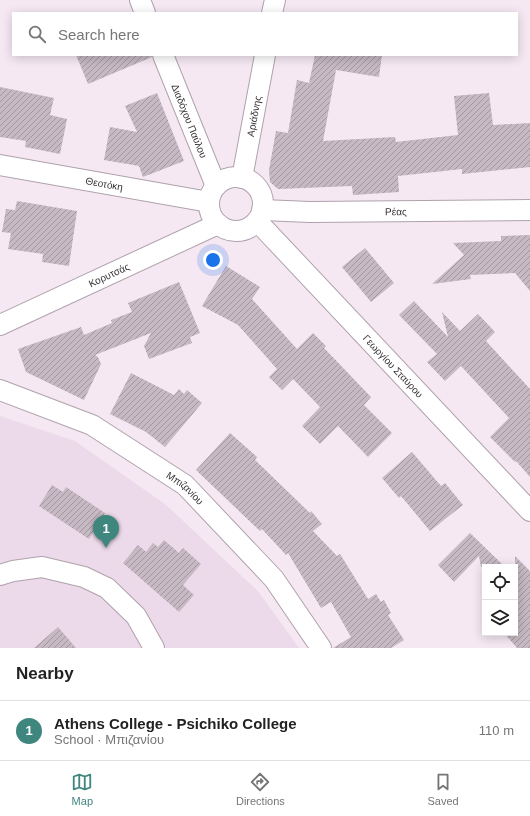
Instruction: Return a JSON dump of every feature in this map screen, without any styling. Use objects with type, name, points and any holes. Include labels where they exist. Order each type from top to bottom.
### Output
[{"type":"street","points":[[140,0],[146,12]]},
{"type":"street","points":[[272,12],[275,0]]},
{"type":"street","name":"Διαδόχου Παύλου","points":[[164,56],[213,194]]},
{"type":"street","name":"Αριάδνης","points":[[242,178],[265,56]]},
{"type":"street","name":"Θεοτόκη","points":[[0,165],[213,194]]},
{"type":"street","points":[[242,178],[250,182],[258,189],[262,199],[260,215],[245,230],[231,231],[218,224],[213,218],[210,210],[213,194],[223,180],[242,178]]},
{"type":"street","name":"Ρέας","points":[[260,215],[310,212],[530,210]]},
{"type":"street","name":"Γεωργίου Σταύρου","points":[[260,215],[530,511]]},
{"type":"street","name":"Κορυτσάς","points":[[0,325],[218,224]]},
{"type":"street","name":"Μπιζανίου","points":[[0,390],[92,425],[185,485],[274,580],[321,648]]},
{"type":"street","points":[[0,575],[14,571],[42,567],[84,577],[96,582],[107,588],[136,616],[154,648]]},
{"type":"shaded area","points":[[0,416],[75,441],[165,504],[258,591],[299,648],[0,648]]},
{"type":"building","points":[[76,56],[152,56],[152,57],[88,84]]},
{"type":"building","points":[[315,56],[382,56],[379,77],[336,70],[323,141],[395,137],[396,142],[458,135],[454,96],[489,93],[493,125],[530,123],[530,167],[462,174],[462,169],[398,176],[399,192],[353,195],[352,186],[278,189],[270,182],[269,170],[276,131],[288,133],[297,80],[309,83]]},
{"type":"building","points":[[0,87],[54,98],[50,115],[67,119],[60,154],[25,147],[26,141],[0,137]]},
{"type":"building","points":[[157,93],[184,161],[143,177],[139,166],[104,160],[110,127],[137,132],[125,106]]},
{"type":"building","points":[[17,201],[77,211],[69,266],[42,262],[43,254],[8,249],[11,233],[2,232],[6,209],[15,210]]},
{"type":"building","points":[[530,235],[530,291],[515,273],[470,275],[471,279],[432,284],[464,255],[453,243],[501,241],[501,236]]},
{"type":"building","points":[[365,248],[394,283],[371,302],[342,267]]},
{"type":"building","points":[[226,266],[260,287],[252,299],[297,349],[313,333],[326,346],[324,348],[371,397],[364,405],[392,433],[368,457],[338,426],[320,444],[302,426],[320,407],[293,379],[282,390],[269,377],[277,369],[238,325],[202,306]]},
{"type":"building","points":[[179,282],[200,333],[190,337],[192,343],[149,359],[144,346],[151,333],[95,355],[98,357],[101,364],[84,400],[26,372],[18,349],[81,327],[84,335],[112,323],[111,320],[132,312],[128,303]]},
{"type":"building","points":[[414,301],[448,337],[442,312],[460,331],[478,314],[495,332],[486,341],[530,389],[530,477],[516,461],[515,462],[490,437],[509,418],[461,366],[445,381],[427,362],[437,354],[399,315]]},
{"type":"building","points":[[131,373],[174,395],[179,389],[184,394],[187,390],[202,403],[165,447],[146,432],[110,414]]},
{"type":"building","points":[[230,433],[257,457],[255,460],[310,513],[311,511],[322,524],[313,531],[337,556],[340,554],[368,599],[376,594],[381,602],[384,600],[391,613],[388,615],[404,640],[391,648],[333,648],[351,637],[331,602],[321,608],[288,553],[286,555],[262,529],[260,531],[196,470]]},
{"type":"building","points":[[412,452],[441,486],[445,483],[463,505],[430,531],[401,496],[399,498],[382,478]]},
{"type":"building","points":[[52,485],[63,492],[66,487],[105,513],[89,539],[39,506]]},
{"type":"building","points":[[470,533],[502,564],[482,564],[481,567],[479,556],[454,582],[438,565]]},
{"type":"building","points":[[164,540],[179,553],[183,548],[201,564],[183,585],[194,595],[179,612],[123,563],[138,545],[146,552],[153,543],[158,547]]},
{"type":"building","points":[[515,556],[530,571],[530,648],[517,648],[507,636],[518,636],[518,564],[515,564]]},
{"type":"building","points":[[58,627],[76,648],[34,648]]},
{"type":"place","name":"Athens College - Psichiko College","points":[[106,548]]}]
